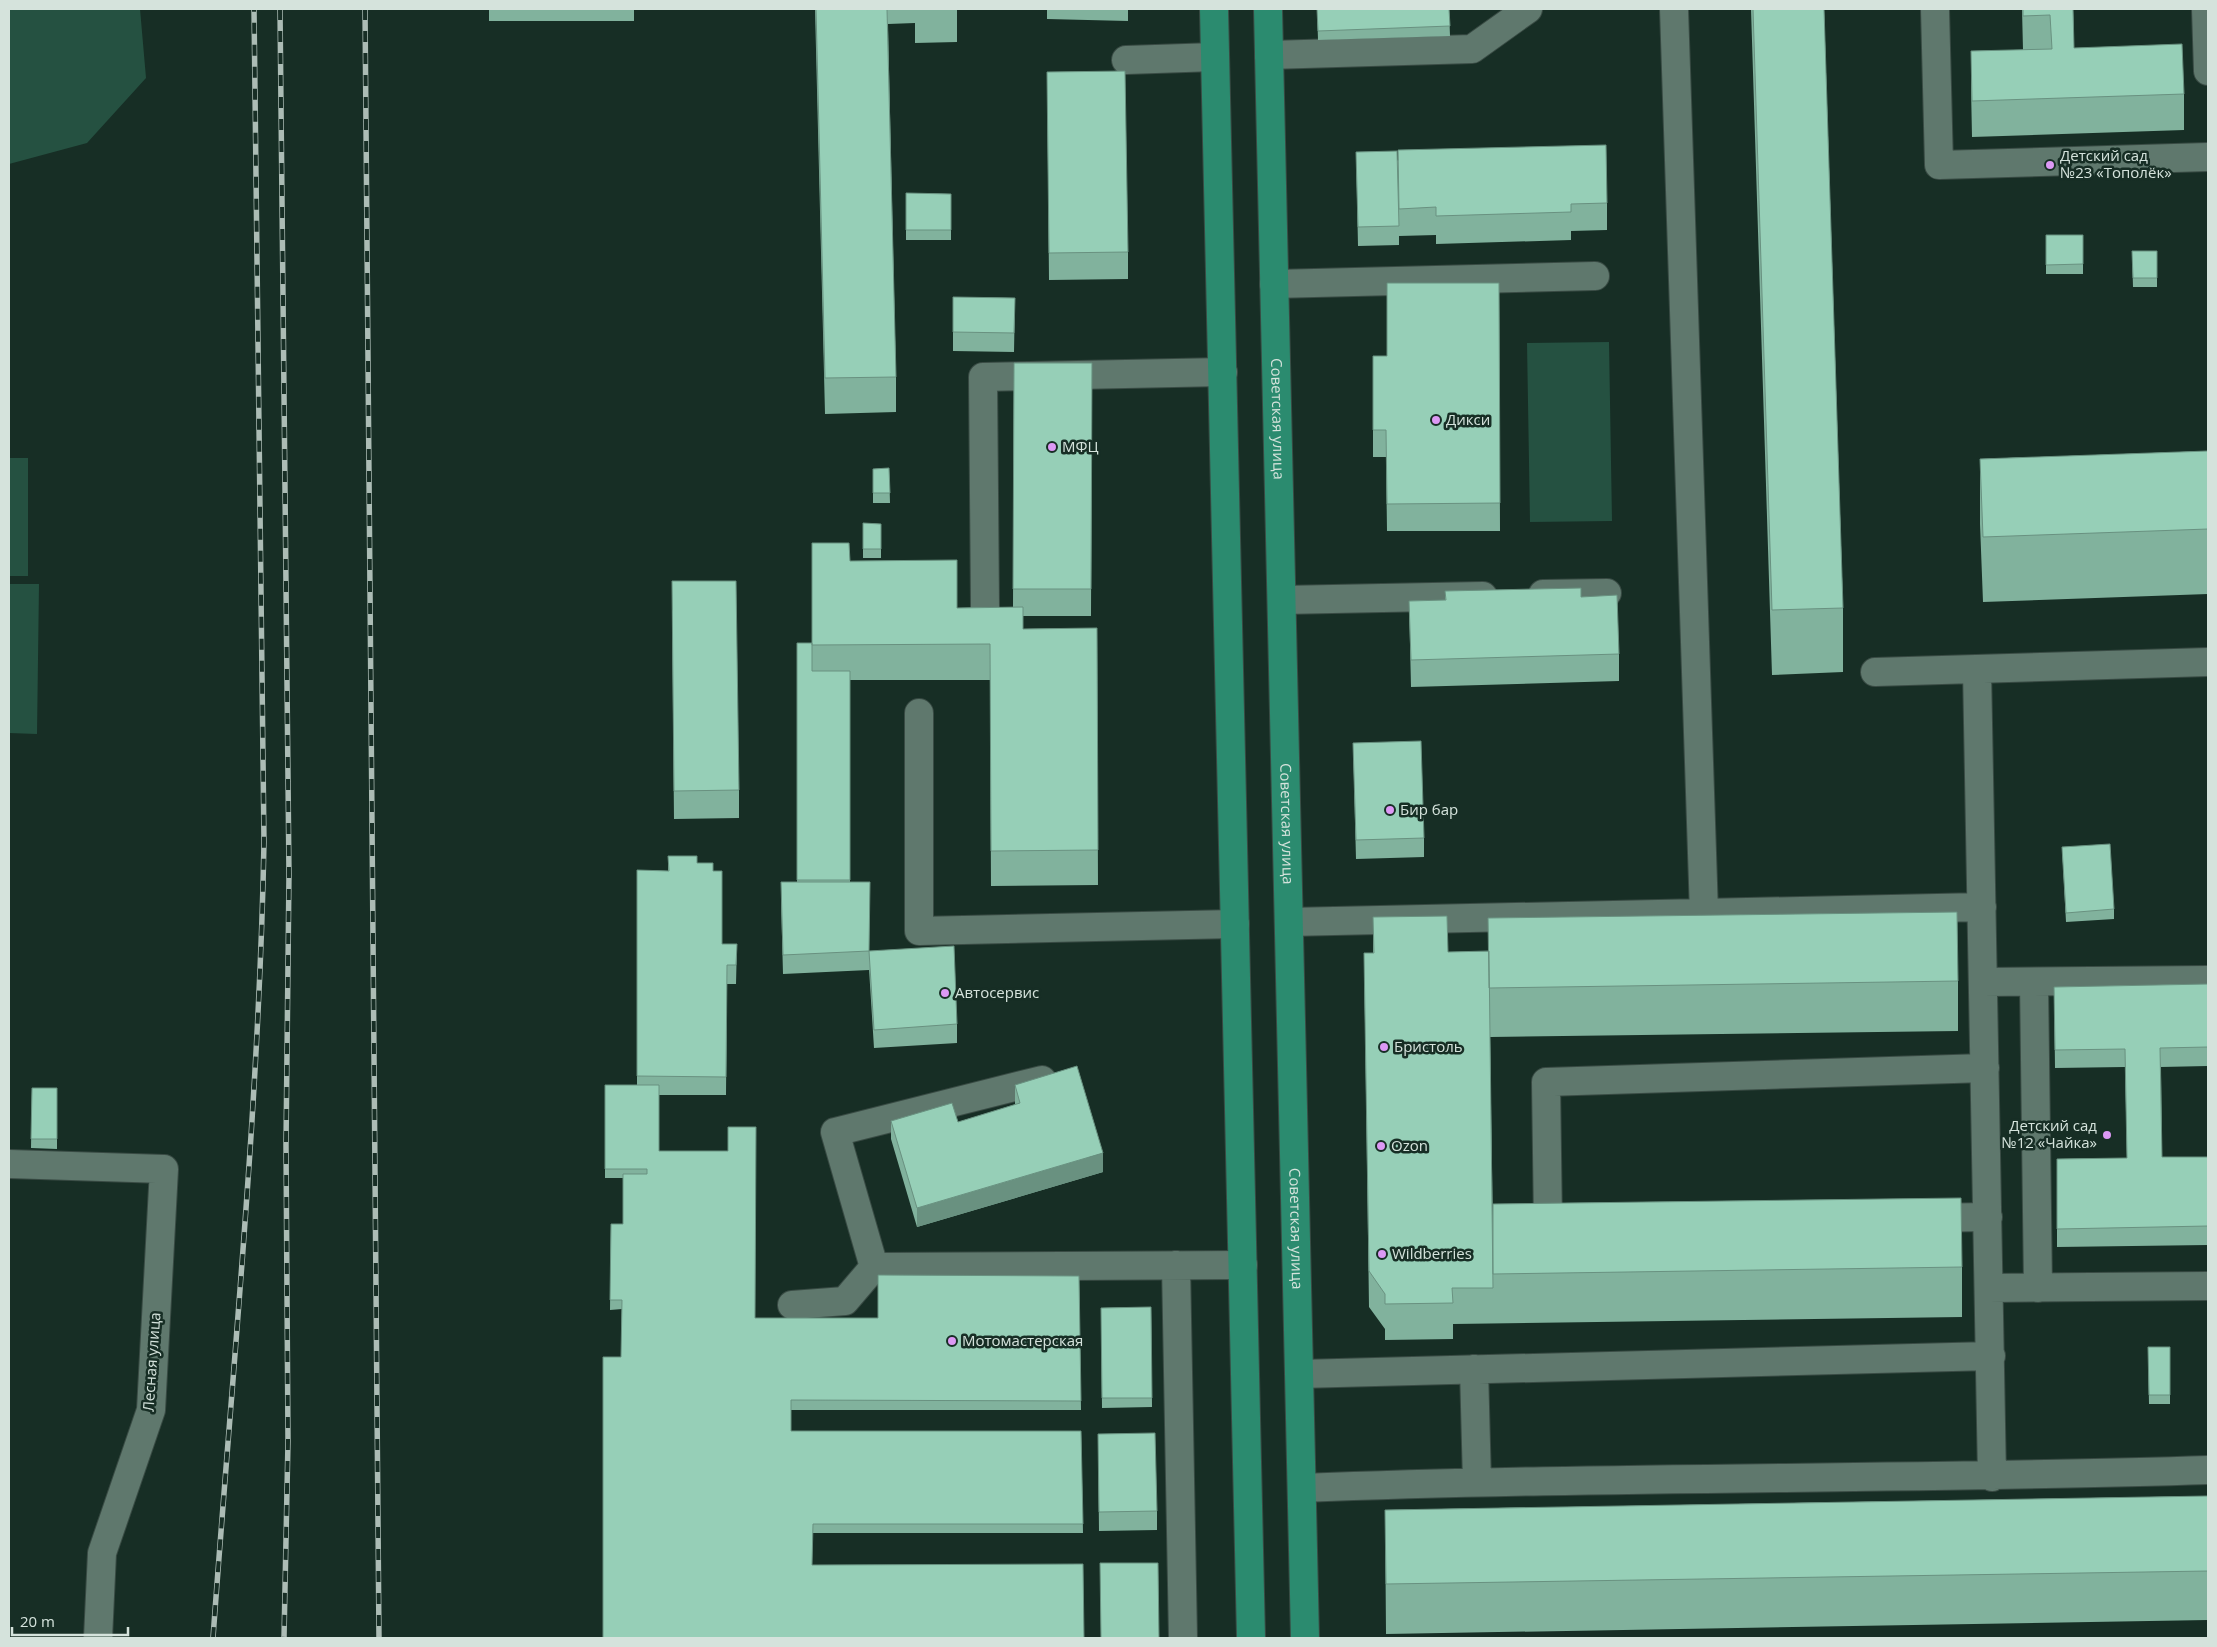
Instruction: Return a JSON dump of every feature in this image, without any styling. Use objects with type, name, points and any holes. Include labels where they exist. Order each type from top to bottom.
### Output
[{"type":"main road","points":[[1214,9],[1251,1638]]},
{"type":"main road","name":"Советская улица","points":[[1268,9],[1306,1638]]},
{"type":"street","points":[[1269,56],[1472,49],[1528,9]]},
{"type":"street","points":[[1674,9],[1704,913]]},
{"type":"street","points":[[1935,9],[1939,165],[2208,157]]},
{"type":"street","points":[[2206,9],[2208,71]]},
{"type":"street","points":[[1126,60],[1216,57]]},
{"type":"street","points":[[1274,284],[1595,276]]},
{"type":"street","points":[[984,607],[983,377],[1223,372]]},
{"type":"street","points":[[1282,600],[1607,593]]},
{"type":"street","points":[[1875,672],[2208,662]]},
{"type":"street","points":[[1977,669],[1992,1477]]},
{"type":"street","points":[[919,713],[918,930],[1235,924]]},
{"type":"street","points":[[1289,922],[1982,907]]},
{"type":"street","points":[[1983,982],[2208,980]]},
{"type":"street","points":[[2034,982],[2038,1288]]},
{"type":"street","points":[[1587,1224],[1548,1224],[1546,1082],[1984,1068]]},
{"type":"street","points":[[874,1266],[835,1132],[1042,1080]]},
{"type":"street","name":"Лесная улица","points":[[9,1164],[164,1169],[151,1410],[102,1552],[98,1638]]},
{"type":"street","points":[[1900,1218],[1988,1217]]},
{"type":"street","points":[[1176,1265],[1182,1638]]},
{"type":"street","points":[[874,1266],[1243,1265]]},
{"type":"street","points":[[792,1305],[845,1301],[874,1266]]},
{"type":"street","points":[[1989,1288],[2208,1286]]},
{"type":"street","points":[[1300,1374],[1991,1356]]},
{"type":"street","points":[[1474,1369],[1477,1482]]},
{"type":"street","points":[[1302,1488],[1477,1482],[1992,1477],[2208,1470]]},
{"type":"green space","points":[[9,9],[140,9],[146,78],[87,143],[9,164]]},
{"type":"green space","points":[[1609,342],[1612,521],[1530,522],[1527,343]]},
{"type":"green space","points":[[9,458],[28,458],[28,576],[9,576]]},
{"type":"green space","points":[[9,584],[39,584],[37,734],[9,733]]},
{"type":"building","points":[[816,9],[887,9],[896,377],[825,378]]},
{"type":"building","points":[[1317,9],[1449,9],[1450,26],[1318,31]]},
{"type":"building","points":[[1753,9],[1824,9],[1843,608],[1772,610]]},
{"type":"building","points":[[2023,9],[2073,9],[2074,48],[2182,44],[2184,94],[1972,101],[1971,51],[2052,49],[2050,15],[2023,16]]},
{"type":"building","points":[[1125,71],[1128,252],[1049,253],[1047,72]]},
{"type":"building","points":[[1606,145],[1607,203],[1571,204],[1571,212],[1436,216],[1436,207],[1399,209],[1398,150]]},
{"type":"building","points":[[1397,151],[1399,226],[1358,227],[1356,152]]},
{"type":"building","points":[[906,193],[951,194],[951,230],[906,230]]},
{"type":"building","points":[[2046,235],[2083,235],[2083,264],[2046,265]]},
{"type":"building","points":[[2132,251],[2157,251],[2157,278],[2133,278]]},
{"type":"building","name":"Дикси","points":[[1387,283],[1499,283],[1500,503],[1387,504],[1386,430],[1373,430],[1373,356],[1387,356]]},
{"type":"building","points":[[953,297],[1015,298],[1014,333],[953,332]]},
{"type":"building","name":"МФЦ","points":[[1014,363],[1092,363],[1091,589],[1013,589]]},
{"type":"building","points":[[2208,451],[2208,529],[1983,537],[1980,459]]},
{"type":"building","points":[[889,468],[890,493],[873,493],[873,469]]},
{"type":"building","points":[[863,523],[881,524],[881,549],[863,549]]},
{"type":"building","points":[[812,543],[849,543],[850,561],[957,560],[957,608],[1023,607],[1023,629],[1097,628],[1098,850],[991,851],[990,644],[812,645]]},
{"type":"building","points":[[672,581],[736,581],[739,790],[674,791]]},
{"type":"building","points":[[1581,588],[1581,597],[1617,595],[1619,654],[1411,660],[1409,601],[1446,600],[1445,591]]},
{"type":"building","points":[[797,643],[812,643],[812,671],[850,671],[850,880],[797,880]]},
{"type":"building","points":[[1421,741],[1424,838],[1356,840],[1353,743]]},
{"type":"building","points":[[2110,844],[2114,909],[2066,913],[2062,847]]},
{"type":"building","points":[[668,856],[697,856],[697,863],[713,863],[713,871],[722,871],[722,944],[737,944],[736,965],[727,965],[726,1077],[637,1076],[637,870],[669,871]]},
{"type":"building","points":[[781,882],[870,882],[869,951],[783,955]]},
{"type":"building","points":[[1957,912],[1958,981],[1489,988],[1488,918]]},
{"type":"building","points":[[1447,916],[1448,952],[1489,951],[1493,1288],[1452,1288],[1453,1303],[1385,1304],[1385,1294],[1369,1271],[1364,953],[1374,953],[1373,917]]},
{"type":"building","points":[[954,946],[957,1024],[874,1030],[869,951]]},
{"type":"building","points":[[2208,984],[2208,1047],[2160,1048],[2162,1157],[2208,1157],[2208,1226],[2057,1229],[2057,1159],[2127,1158],[2125,1049],[2055,1050],[2054,987]]},
{"type":"building","points":[[1077,1066],[1103,1153],[917,1208],[891,1121],[952,1103],[958,1122],[1020,1103],[1015,1085]]},
{"type":"building","points":[[605,1085],[659,1085],[659,1151],[728,1151],[728,1127],[756,1127],[755,1318],[878,1318],[878,1275],[1079,1276],[1081,1401],[791,1400],[791,1431],[1081,1431],[1083,1524],[813,1524],[812,1565],[1083,1564],[1084,1638],[603,1638],[603,1357],[621,1357],[622,1300],[610,1300],[611,1224],[623,1224],[623,1174],[647,1174],[647,1169],[605,1169]]},
{"type":"building","points":[[32,1088],[57,1088],[57,1139],[31,1139]]},
{"type":"building","points":[[1961,1198],[1962,1267],[1493,1274],[1493,1204]]},
{"type":"building","points":[[1151,1307],[1152,1398],[1102,1398],[1101,1308]]},
{"type":"building","points":[[2148,1347],[2170,1347],[2170,1395],[2149,1395]]},
{"type":"building","points":[[1155,1433],[1157,1511],[1099,1512],[1098,1434]]},
{"type":"building","points":[[2208,1496],[2208,1571],[1386,1584],[1385,1510]]},
{"type":"building","points":[[1100,1563],[1158,1563],[1159,1638],[1101,1638]]},
{"type":"railway","points":[[213,1638],[251,1141],[257,1041],[264,842],[254,9]]},
{"type":"railway","points":[[280,9],[289,874],[286,1145],[288,1441],[284,1638]]},
{"type":"railway","points":[[365,9],[379,1638]]},
{"type":"place","name":"Детский сад №23 «Тополёк»","points":[[2050,165]]},
{"type":"place","name":"Дикси","points":[[1436,420]]},
{"type":"place","name":"МФЦ","points":[[1052,447]]},
{"type":"place","name":"Бир бар","points":[[1390,810]]},
{"type":"place","name":"Автосервис","points":[[945,993]]},
{"type":"place","name":"Бристоль","points":[[1384,1047]]},
{"type":"place","name":"Детский сад №12 «Чайка»","points":[[2107,1135]]},
{"type":"place","name":"Ozon","points":[[1381,1146]]},
{"type":"place","name":"Wildberries","points":[[1382,1254]]},
{"type":"place","name":"Мотомастерская","points":[[952,1341]]}]
